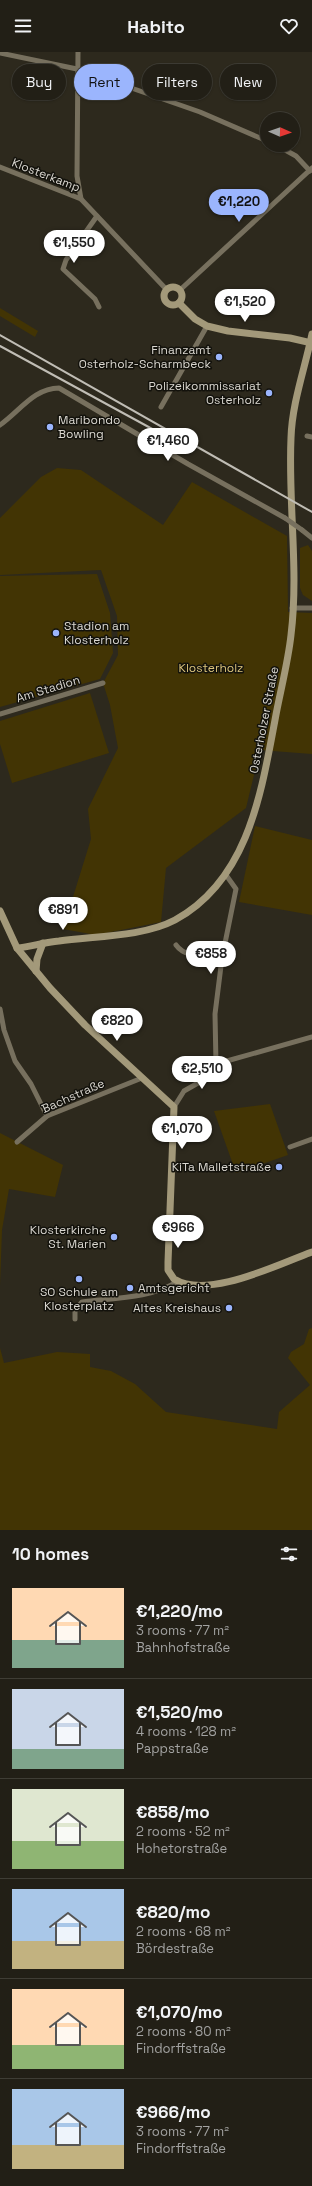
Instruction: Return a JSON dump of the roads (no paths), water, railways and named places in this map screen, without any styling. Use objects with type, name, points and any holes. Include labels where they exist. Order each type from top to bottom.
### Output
[{"type":"street","points":[[77,64],[78,52]]},
{"type":"street","points":[[0,53],[74,69]]},
{"type":"street","points":[[134,89],[200,112],[260,138]]},
{"type":"street","points":[[77,100],[77,176],[81,198]]},
{"type":"street","points":[[180,290],[311,170],[296,156],[289,152]]},
{"type":"street","name":"Klosterkamp","points":[[0,168],[81,198],[166,290]]},
{"type":"street","points":[[97,216],[66,260],[63,269],[95,298],[99,307]]},
{"type":"street","points":[[173,287],[180,290],[182,297],[179,303],[172,305],[166,302],[164,297],[166,290],[173,287]]},
{"type":"street","points":[[179,303],[195,319],[207,326],[228,331],[290,338],[311,343]]},
{"type":"street","points":[[161,407],[207,326]]},
{"type":"street","name":"Osterholzer Straße","points":[[16,948],[43,943],[138,931],[175,920],[207,896],[226,875],[241,850],[262,788],[291,635],[291,437],[296,402],[312,334]]},
{"type":"street","points":[[0,425],[37,393],[51,388],[59,388],[188,464],[285,518],[312,538]]},
{"type":"street","points":[[292,608],[312,608]]},
{"type":"street","name":"Am Stadion","points":[[0,714],[103,683]]},
{"type":"street","points":[[226,875],[236,889],[222,958],[215,1014],[216,1064],[205,1079],[184,1091],[174,1107],[168,1262],[171,1275],[178,1281],[191,1284],[222,1284],[240,1279],[312,1252]]},
{"type":"street","points":[[0,911],[16,948],[36,971],[85,1025],[174,1107]]},
{"type":"street","points":[[36,971],[36,959],[43,943]]},
{"type":"street","points":[[176,945],[180,950],[200,957],[209,955],[222,958]]},
{"type":"street","points":[[0,1009],[4,1030],[15,1061],[31,1084],[47,1116]]},
{"type":"street","points":[[216,1064],[312,1037]]},
{"type":"street","name":"Bachstraße","points":[[17,1142],[47,1116],[142,1078]]},
{"type":"street","points":[[290,1147],[312,1139]]},
{"type":"street","points":[[74,1319],[75,1310],[82,1302],[154,1293],[169,1287],[178,1281]]},
{"type":"railway","points":[[0,335],[312,512]]},
{"type":"railway","points":[[0,346],[167,437]]},
{"type":"place","name":"Finanzamt Osterholz-Scharmbeck","points":[[219,357]]},
{"type":"place","name":"Polizeikommissariat Osterholz","points":[[269,393]]},
{"type":"place","name":"Maribondo Bowling","points":[[50,427]]},
{"type":"place","name":"Stadion am Klosterholz","points":[[56,633]]},
{"type":"place","name":"KiTa Malletstraße","points":[[279,1167]]},
{"type":"place","name":"Klosterkirche St. Marien","points":[[114,1237]]},
{"type":"place","name":"SO Schule am Klosterplatz","points":[[79,1279]]},
{"type":"place","name":"Amtsgericht","points":[[130,1288]]},
{"type":"place","name":"Altes Kreishaus","points":[[229,1308]]},
{"type":"park label","name":"Klosterholz","points":[[211,668]]}]
